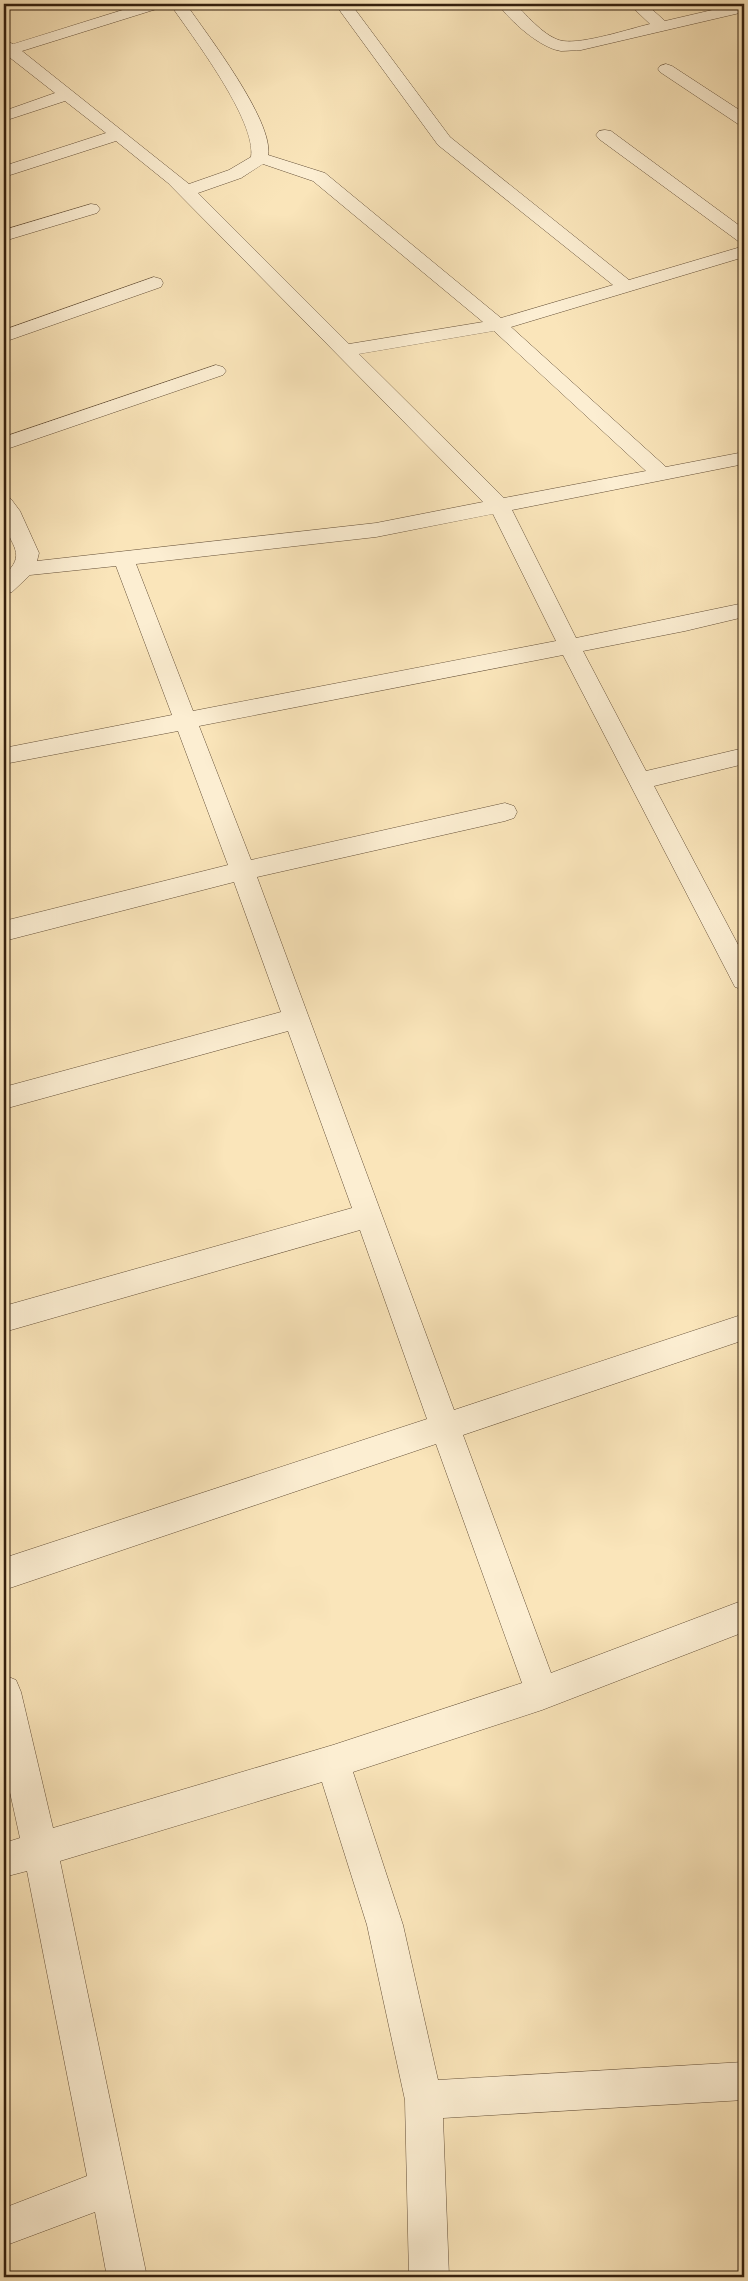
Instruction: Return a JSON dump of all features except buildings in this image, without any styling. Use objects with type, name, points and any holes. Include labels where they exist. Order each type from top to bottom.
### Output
[{"type":"street","points":[[7,48],[157,4]]},
{"type":"street","points":[[178,4],[247,110],[258,134],[262,150],[259,158],[240,171],[186,191]]},
{"type":"street","points":[[343,4],[444,141],[627,286]]},
{"type":"street","points":[[506,4],[539,35],[562,46],[581,45],[744,7]]},
{"type":"street","points":[[638,4],[662,26]]},
{"type":"street","points":[[7,48],[174,179],[500,507],[568,646],[640,781],[732,932],[744,980]]},
{"type":"street","points":[[666,69],[744,120]]},
{"type":"street","points":[[4,116],[67,95]]},
{"type":"street","points":[[4,172],[118,135]]},
{"type":"street","points":[[605,135],[744,237]]},
{"type":"street","points":[[259,158],[296,168],[320,178],[498,325],[662,474]]},
{"type":"street","points":[[4,236],[91,209]]},
{"type":"street","points":[[344,351],[498,325],[744,251]]},
{"type":"street","points":[[4,336],[154,283]]},
{"type":"street","points":[[4,444],[216,371]]},
{"type":"street","points":[[24,569],[376,530],[744,458]]},
{"type":"street","points":[[4,504],[10,511],[28,553],[24,569],[4,587]]},
{"type":"street","points":[[124,559],[298,1018],[542,1693]]},
{"type":"street","points":[[4,756],[744,610]]},
{"type":"street","points":[[640,781],[744,756]]},
{"type":"street","points":[[4,931],[243,871],[504,812]]},
{"type":"street","points":[[4,1098],[298,1018]]},
{"type":"street","points":[[4,1319],[369,1215]]},
{"type":"street","points":[[4,1574],[744,1327]]},
{"type":"street","points":[[4,1860],[333,1762],[542,1693],[744,1616]]},
{"type":"street","points":[[4,1692],[40,1848],[127,2277]]},
{"type":"street","points":[[333,1762],[385,1925],[424,2100],[429,2277]]},
{"type":"street","points":[[424,2100],[744,2081]]},
{"type":"street","points":[[4,2227],[108,2188]]}]
